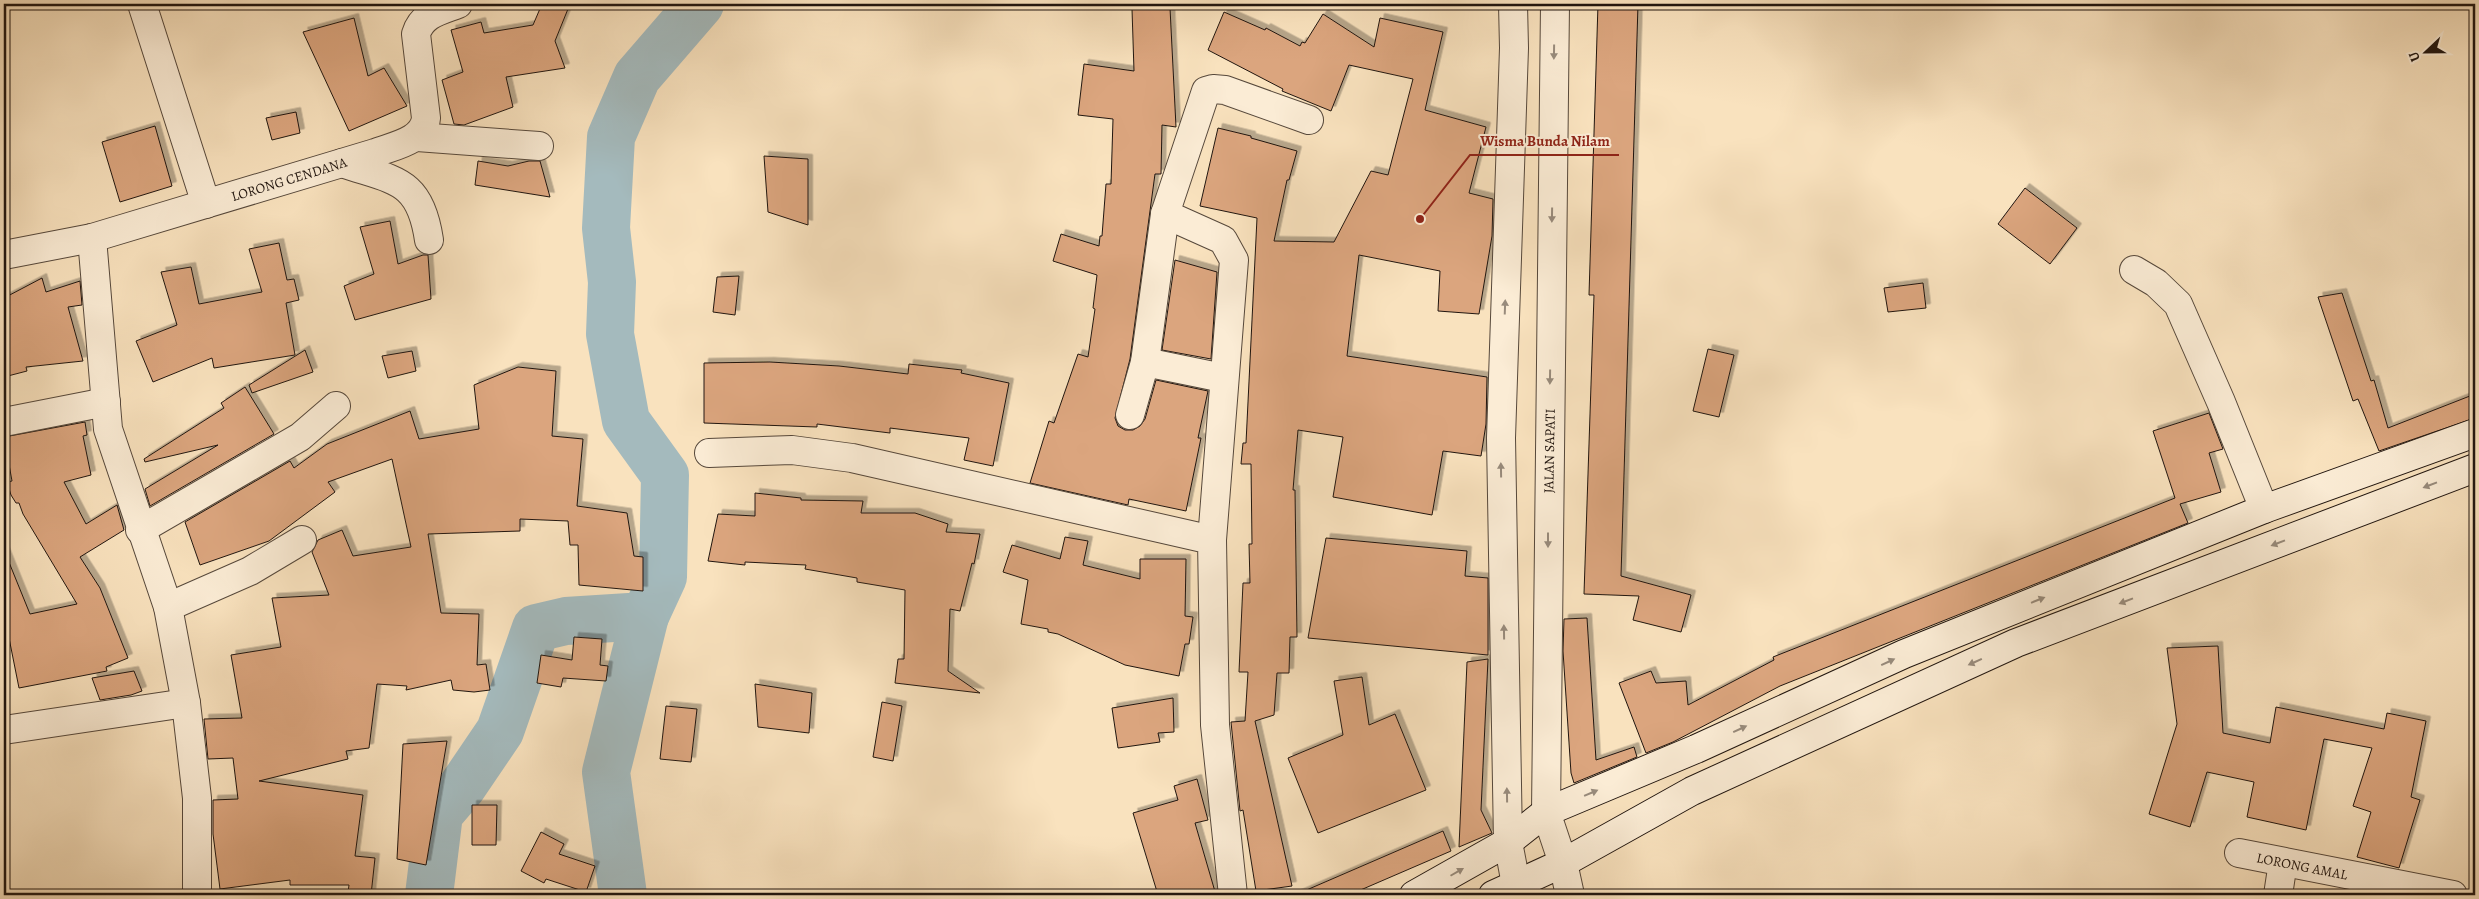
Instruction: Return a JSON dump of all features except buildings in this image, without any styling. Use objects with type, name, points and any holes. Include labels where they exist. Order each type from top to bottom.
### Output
[{"type":"street","points":[[142,4],[206,204]]},
{"type":"street","points":[[417,136],[426,123],[416,34],[418,24],[426,16],[458,4]]},
{"type":"street","points":[[1513,4],[1501,438],[1509,892],[1692,791],[2016,643],[2475,468]]},
{"type":"street","name":"JALAN SAPATI","points":[[1555,4],[1546,812],[1563,863],[1570,895]]},
{"type":"street","points":[[1130,415],[1144,362],[1165,214],[1206,91],[1225,90],[1309,120]]},
{"type":"street","points":[[417,136],[539,146]]},
{"type":"street","name":"LORONG CENDANA","points":[[4,255],[92,238],[342,163],[417,136]]},
{"type":"street","points":[[342,163],[401,183],[416,198],[425,215],[429,240]]},
{"type":"street","points":[[1165,214],[1222,240],[1234,260],[1223,378],[1212,540],[1215,725],[1233,895]]},
{"type":"street","points":[[92,238],[108,429],[140,530],[168,607],[186,703],[197,798],[196,895]]},
{"type":"street","points":[[2134,270],[2156,283],[2178,304],[2221,402],[2264,509]]},
{"type":"street","points":[[1144,362],[1223,378]]},
{"type":"street","points":[[4,422],[106,402]]},
{"type":"street","points":[[140,530],[300,437],[336,406]]},
{"type":"street","points":[[1414,895],[1508,842],[1546,812],[1696,749],[1904,654],[2264,509],[2475,433]]},
{"type":"street","points":[[709,453],[792,450],[852,458],[1212,540]]},
{"type":"street","points":[[168,607],[250,571],[302,540]]},
{"type":"street","points":[[4,730],[186,703]]},
{"type":"street","name":"LORONG AMAL","points":[[2239,853],[2453,895]]},
{"type":"street","points":[[2278,895],[2283,862]]},
{"type":"waterway","points":[[429,895],[439,814],[462,787],[500,731],[536,628],[566,621],[645,616],[663,577],[665,475],[626,421],[610,334],[612,282],[606,228],[611,137],[637,77],[700,4]]},
{"type":"waterway","points":[[623,895],[606,772],[645,616]]},
{"type":"place","name":"Wisma Bunda Nilam","points":[[1420,219]]}]
